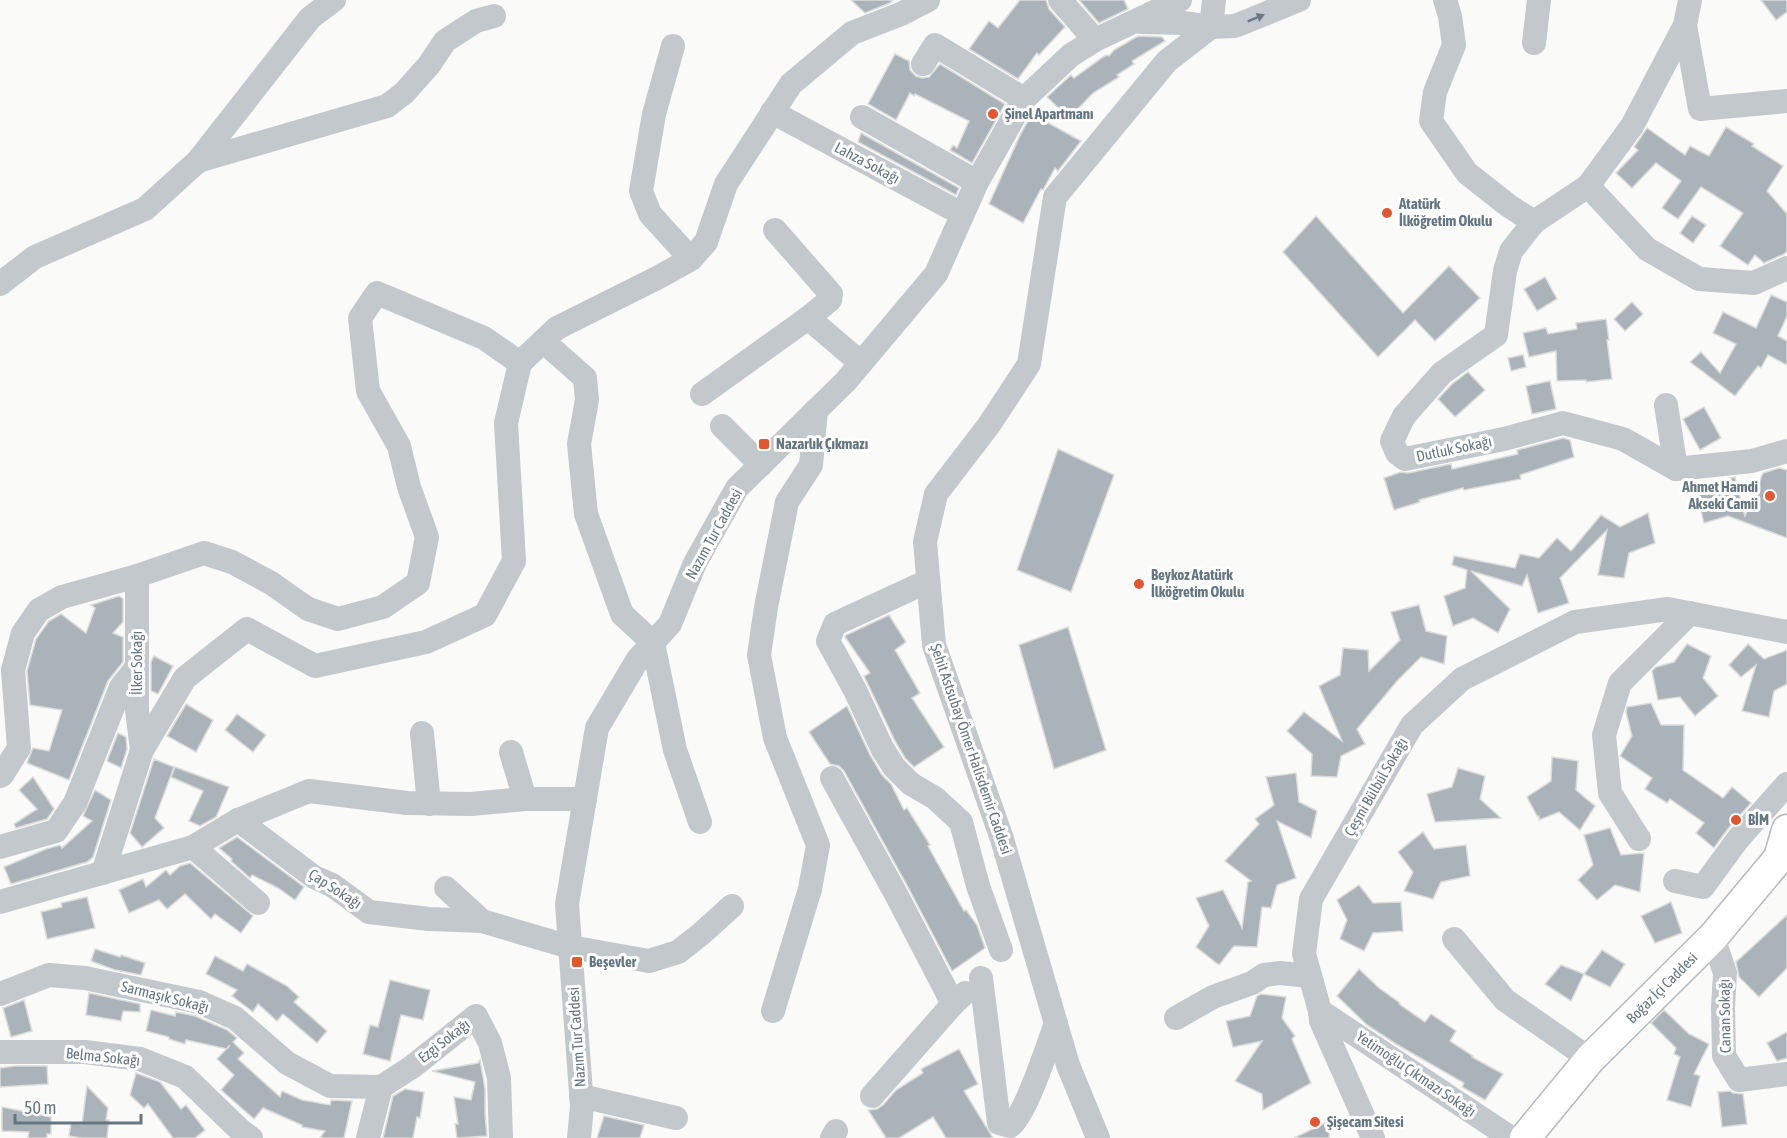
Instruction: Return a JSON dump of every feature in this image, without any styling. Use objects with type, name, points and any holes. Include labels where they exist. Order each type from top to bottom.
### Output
[{"type":"main road","name":"Boğaz İçi Caddesi","points":[[1525,1138],[1590,1059],[1713,937],[1783,858],[1787,830]]},
{"type":"street","points":[[0,284],[35,257],[145,208],[198,161],[310,18],[334,0]]},
{"type":"street","points":[[102,873],[142,750],[185,678],[247,629],[315,666],[426,642],[485,615],[514,561],[506,423],[520,363],[557,328],[691,259],[706,242],[726,184],[790,84],[852,33],[901,14],[928,0]]},
{"type":"street","points":[[1060,0],[1095,40]]},
{"type":"street","points":[[1167,61],[1212,27],[1235,26],[1299,0]]},
{"type":"street","points":[[1445,0],[1454,45],[1435,92],[1431,121],[1467,173],[1509,206],[1534,222]]},
{"type":"street","points":[[1534,43],[1539,0]]},
{"type":"street","points":[[1690,0],[1685,25],[1632,126],[1588,186],[1647,249],[1699,279],[1754,283],[1787,268]]},
{"type":"street","points":[[1167,61],[1196,3],[1212,27]]},
{"type":"street","name":"Nazım Tur Caddesi","points":[[579,1138],[581,1096],[567,904],[597,728],[638,659],[670,624],[695,563],[737,488],[846,381],[936,274],[977,182],[1024,99],[1071,55],[1095,40],[1136,21],[1196,3]]},
{"type":"street","points":[[198,161],[387,106],[429,65],[445,41],[476,21],[494,16]]},
{"type":"street","points":[[1685,25],[1700,109],[1787,100]]},
{"type":"street","points":[[923,64],[935,45],[1024,99]]},
{"type":"street","points":[[674,46],[654,114],[641,191],[650,214],[691,259]]},
{"type":"street","name":"Şehit Astsubay Ömer Halisdemir Caddesi","points":[[1098,1138],[1068,1065],[1002,839],[934,645],[925,542],[936,494],[989,424],[1029,364],[1055,197],[1167,61]]},
{"type":"street","name":"Lahza Sokağı","points":[[772,112],[962,214]]},
{"type":"street","points":[[862,117],[977,182]]},
{"type":"street","name":"Dutluk Sokağı","points":[[1588,186],[1534,222],[1511,251],[1505,271],[1496,335],[1442,373],[1404,416],[1392,441],[1397,453],[1405,459],[1504,439],[1563,423],[1623,439],[1676,469]]},
{"type":"street","points":[[702,394],[830,300],[831,294],[775,230]]},
{"type":"street","points":[[0,776],[19,748],[13,670],[23,633],[39,610],[62,597],[137,576],[204,553],[232,562],[271,583],[308,609],[338,619],[383,607],[418,583],[427,537],[409,487],[399,446],[368,391],[360,318],[378,293],[484,338],[520,363]]},
{"type":"street","points":[[808,318],[861,363]]},
{"type":"street","points":[[543,341],[585,378],[586,400],[579,444],[586,514],[622,614],[653,643],[675,750],[700,822]]},
{"type":"street","points":[[1666,405],[1676,469],[1752,461],[1787,451]]},
{"type":"street","points":[[773,1011],[810,889],[818,845],[775,738],[759,655],[766,607],[788,502],[811,465],[816,410]]},
{"type":"street","points":[[722,426],[761,465]]},
{"type":"street","name":"İlker Sokağı","points":[[137,576],[136,710],[142,750]]},
{"type":"street","points":[[872,1096],[953,1004],[990,969],[1001,950],[978,886],[961,822],[935,798],[910,784],[894,768],[828,641],[835,624],[928,581]]},
{"type":"street","name":"Çeşmi Bülbül Sokağı","points":[[1373,1138],[1321,1021],[1304,954],[1311,899],[1412,725],[1462,679],[1575,622],[1668,609],[1787,632]]},
{"type":"street","points":[[1639,838],[1610,793],[1604,735],[1620,683],[1690,613]]},
{"type":"street","points":[[0,847],[56,831],[75,803],[121,687],[137,668]]},
{"type":"street","points":[[422,733],[429,804]]},
{"type":"street","points":[[511,752],[525,799]]},
{"type":"street","points":[[832,778],[953,1004]]},
{"type":"street","points":[[1675,881],[1703,887],[1738,839],[1787,784]]},
{"type":"street","points":[[0,902],[193,847],[238,820],[309,791],[429,804],[471,804],[525,799],[585,799]]},
{"type":"street","name":"Çap Sokağı","points":[[238,820],[314,877],[332,885],[369,912],[429,919],[482,921],[570,947],[649,962],[678,952],[732,906]]},
{"type":"street","points":[[193,847],[258,903]]},
{"type":"street","name":"Çap Sokağı","points":[[446,888],[482,921]]},
{"type":"street","name":"Canan Sokağı","points":[[1713,937],[1725,973],[1722,1007],[1724,1056],[1739,1080],[1787,1074]]},
{"type":"street","points":[[1454,939],[1505,1000],[1590,1059]]},
{"type":"street","points":[[1001,950],[1038,960]]},
{"type":"street","points":[[1176,1018],[1213,998],[1252,983],[1264,975],[1280,973],[1310,976]]},
{"type":"street","name":"Sarmaşık Sokağı","points":[[0,994],[49,975],[85,978],[199,1002],[234,1017],[287,1063],[330,1086],[381,1087]]},
{"type":"street","points":[[981,978],[999,1123],[1010,1126],[1016,1122],[1056,1023]]},
{"type":"street","name":"Yetimoğlu Çıkmazı Sokağı","points":[[1320,1011],[1512,1138]]},
{"type":"street","name":"Ezgi Sokağı","points":[[381,1087],[412,1067],[476,1016],[490,1043],[499,1078],[501,1138]]},
{"type":"street","name":"Belma Sokağı","points":[[0,1052],[85,1053],[140,1059],[185,1077],[251,1138]]},
{"type":"street","points":[[368,1138],[381,1087]]},
{"type":"street","points":[[581,1096],[676,1118]]},
{"type":"building","points":[[851,0],[893,0],[865,13]]},
{"type":"building","points":[[1020,0],[1046,0],[1049,9],[1065,27],[1039,55],[1037,53],[1018,79],[969,49],[989,21],[998,28]]},
{"type":"building","points":[[1079,0],[1124,0],[1128,9],[1099,23]]},
{"type":"building","points":[[1761,0],[1787,0],[1787,12],[1776,20]]},
{"type":"building","points":[[1138,36],[1162,37],[1165,41],[1132,61],[1134,64],[1117,75],[1119,77],[1093,93],[1069,118],[1047,97],[1071,75],[1074,78]]},
{"type":"building","points":[[895,54],[909,61],[910,70],[916,76],[929,77],[940,64],[1005,104],[972,163],[950,150],[953,145],[957,148],[969,121],[910,93],[896,120],[868,104]]},
{"type":"building","points":[[1032,114],[1081,141],[1058,171],[1055,168],[1023,223],[989,204]]},
{"type":"building","points":[[1726,127],[1783,166],[1767,191],[1787,214],[1787,251],[1764,263],[1755,255],[1748,265],[1720,246],[1743,213],[1701,187],[1678,219],[1662,208],[1681,181],[1656,163],[1632,188],[1616,173],[1638,150],[1634,147],[1647,128],[1685,155],[1690,146],[1709,156]]},
{"type":"building","points":[[861,133],[959,188],[956,195],[858,142]]},
{"type":"building","points":[[1316,216],[1403,313],[1449,266],[1480,298],[1435,341],[1415,320],[1378,357],[1283,252]]},
{"type":"building","points":[[1692,216],[1706,225],[1693,243],[1680,233]]},
{"type":"building","points":[[1545,277],[1557,299],[1537,311],[1524,289]]},
{"type":"building","points":[[1771,295],[1787,302],[1787,316],[1778,336],[1787,341],[1787,365],[1768,355],[1761,368],[1758,366],[1735,396],[1690,362],[1701,352],[1720,373],[1736,344],[1713,333],[1723,312],[1756,328]]},
{"type":"building","points":[[1632,302],[1643,314],[1625,331],[1614,319]]},
{"type":"building","points":[[1606,319],[1612,379],[1586,382],[1586,380],[1557,381],[1556,351],[1529,357],[1523,333],[1546,328],[1548,334],[1577,329],[1576,323]]},
{"type":"building","points":[[1523,355],[1526,367],[1511,371],[1508,358]]},
{"type":"building","points":[[1468,372],[1485,390],[1455,417],[1438,399]]},
{"type":"building","points":[[1550,381],[1556,409],[1532,414],[1526,386]]},
{"type":"building","points":[[1704,407],[1721,438],[1700,450],[1683,419]]},
{"type":"building","points":[[1563,438],[1570,440],[1574,457],[1520,475],[1521,479],[1464,490],[1463,488],[1419,500],[1420,502],[1394,510],[1384,478],[1401,472],[1408,473],[1451,464],[1452,469],[1518,454],[1517,450]]},
{"type":"building","points":[[1058,449],[1114,475],[1071,592],[1017,570]]},
{"type":"building","points":[[1779,468],[1787,470],[1787,538],[1728,516],[1704,523],[1695,487],[1735,477],[1745,516],[1763,473]]},
{"type":"building","points":[[1648,513],[1655,543],[1629,553],[1624,578],[1598,575],[1607,530],[1560,578],[1569,603],[1538,613],[1527,575],[1522,586],[1471,571],[1510,609],[1498,633],[1473,618],[1453,626],[1444,596],[1465,588],[1467,570],[1452,565],[1454,556],[1515,568],[1520,554],[1539,558],[1557,538],[1571,551],[1601,515],[1620,527]]},
{"type":"building","points":[[119,596],[123,599],[123,622],[113,633],[123,637],[123,662],[108,681],[69,780],[27,763],[33,748],[49,751],[62,710],[30,705],[27,671],[36,639],[49,621],[61,614],[86,633],[95,608],[91,605]]},
{"type":"building","points":[[1419,605],[1426,631],[1447,636],[1444,664],[1421,657],[1397,681],[1357,729],[1365,744],[1341,756],[1337,777],[1311,776],[1312,754],[1287,731],[1304,712],[1342,741],[1319,686],[1340,675],[1343,648],[1368,650],[1369,671],[1400,640],[1391,612]]},
{"type":"building","points":[[889,615],[906,642],[895,650],[920,693],[912,698],[944,747],[914,767],[905,758],[895,741],[864,676],[870,673],[845,637]]},
{"type":"building","points":[[1068,627],[1106,750],[1054,769],[1019,645]]},
{"type":"building","points":[[1687,644],[1711,656],[1703,678],[1718,696],[1695,716],[1680,697],[1658,700],[1652,671],[1656,667],[1674,662]]},
{"type":"building","points":[[1748,644],[1764,659],[1787,650],[1787,684],[1774,691],[1769,717],[1742,711],[1756,665],[1741,677],[1729,665]]},
{"type":"building","points":[[154,656],[173,666],[158,694],[151,691],[151,662]]},
{"type":"building","points":[[1651,703],[1661,725],[1684,725],[1683,770],[1723,798],[1732,787],[1751,803],[1714,848],[1696,833],[1704,823],[1670,799],[1667,803],[1645,789],[1652,778],[1620,756],[1632,736],[1626,712],[1627,707]]},
{"type":"building","points":[[186,704],[213,720],[196,752],[167,736]]},
{"type":"building","points":[[847,706],[870,755],[882,775],[891,784],[904,810],[907,808],[930,845],[928,846],[964,911],[966,910],[977,925],[985,948],[952,971],[844,771],[839,766],[830,764],[809,732]]},
{"type":"building","points":[[237,714],[266,735],[253,752],[225,730]]},
{"type":"building","points":[[118,733],[126,737],[127,749],[121,768],[107,761]]},
{"type":"building","points":[[1552,757],[1578,761],[1576,790],[1595,806],[1580,830],[1559,812],[1539,820],[1539,816],[1527,797],[1551,781]]},
{"type":"building","points":[[154,759],[174,767],[155,818],[164,828],[142,847],[130,833]]},
{"type":"building","points":[[175,767],[229,787],[216,817],[200,826],[189,821],[203,791],[171,777]]},
{"type":"building","points":[[1458,768],[1485,776],[1480,799],[1501,818],[1435,822],[1427,794],[1452,787]]},
{"type":"building","points":[[1296,773],[1299,802],[1317,811],[1311,838],[1277,821],[1296,878],[1277,885],[1271,908],[1262,907],[1257,947],[1234,946],[1219,965],[1196,947],[1209,926],[1196,898],[1223,890],[1242,928],[1248,882],[1251,881],[1225,861],[1259,824],[1255,819],[1274,805],[1266,777]]},
{"type":"building","points":[[33,777],[54,809],[47,819],[16,828],[14,824],[37,809],[19,790]]},
{"type":"building","points":[[95,790],[111,800],[93,857],[87,862],[11,884],[4,867],[46,849],[60,845],[62,848],[92,821],[83,816]]},
{"type":"building","points":[[1610,828],[1621,855],[1644,853],[1640,892],[1615,885],[1597,900],[1578,880],[1593,865],[1584,835]]},
{"type":"building","points":[[1423,832],[1434,849],[1466,845],[1470,876],[1441,882],[1433,899],[1404,891],[1413,872],[1398,852]]},
{"type":"building","points":[[237,837],[304,887],[295,900],[278,888],[252,875],[250,878],[219,848]]},
{"type":"building","points":[[190,863],[253,916],[241,933],[215,914],[211,919],[185,894],[167,909],[159,900],[129,913],[119,890],[143,879],[146,887],[166,870],[170,875],[180,866]]},
{"type":"building","points":[[1359,885],[1373,903],[1401,902],[1403,931],[1373,933],[1364,951],[1340,939],[1347,920],[1337,900]]},
{"type":"building","points":[[87,897],[95,928],[47,939],[41,912],[62,907],[61,903]]},
{"type":"building","points":[[1671,902],[1682,933],[1655,943],[1641,916]]},
{"type":"building","points":[[1787,915],[1787,968],[1759,997],[1739,977],[1736,962]]},
{"type":"building","points":[[95,949],[145,963],[141,975],[115,970],[91,961]]},
{"type":"building","points":[[1602,950],[1625,964],[1610,987],[1584,974]]},
{"type":"building","points":[[215,956],[243,971],[247,964],[287,986],[299,997],[294,1002],[327,1031],[317,1043],[283,1014],[277,1021],[258,1004],[253,1012],[232,996],[237,990],[206,974]]},
{"type":"building","points":[[1561,965],[1584,974],[1571,1001],[1545,984]]},
{"type":"building","points":[[1359,969],[1379,988],[1425,1022],[1431,1014],[1456,1031],[1450,1041],[1472,1057],[1503,1074],[1485,1100],[1462,1087],[1464,1083],[1367,1025],[1337,996]]},
{"type":"building","points":[[390,980],[430,990],[423,1020],[401,1015],[390,1061],[363,1054],[370,1025],[378,1027]]},
{"type":"building","points":[[89,993],[140,1004],[140,1012],[123,1011],[121,1021],[86,1015]]},
{"type":"building","points":[[1261,994],[1286,997],[1282,1018],[1295,1036],[1292,1039],[1311,1083],[1263,1110],[1262,1094],[1235,1081],[1262,1041],[1233,1047],[1226,1021],[1250,1016],[1257,996]]},
{"type":"building","points":[[24,1000],[32,1031],[11,1037],[3,1008]]},
{"type":"building","points":[[151,1010],[175,1016],[176,1012],[195,1016],[227,1030],[237,1038],[233,1042],[244,1053],[238,1059],[280,1097],[282,1091],[302,1100],[330,1105],[331,1100],[352,1101],[344,1138],[320,1138],[325,1131],[302,1127],[263,1108],[254,1119],[221,1090],[234,1075],[217,1059],[226,1049],[186,1040],[185,1044],[146,1031]]},
{"type":"building","points":[[1664,1010],[1689,1034],[1709,1044],[1694,1074],[1700,1076],[1691,1107],[1667,1100],[1680,1057],[1674,1054],[1676,1048],[1651,1023]]},
{"type":"building","points":[[1787,1032],[1787,1058],[1777,1061],[1767,1043]]},
{"type":"building","points":[[959,1049],[978,1084],[964,1091],[993,1138],[946,1138],[933,1117],[899,1138],[886,1138],[868,1110],[877,1109],[883,1105],[896,1090],[923,1073],[921,1069]]},
{"type":"building","points":[[480,1060],[485,1089],[487,1136],[457,1138],[455,1124],[458,1124],[454,1097],[471,1100],[475,1082],[432,1071],[478,1063]]},
{"type":"building","points":[[47,1066],[48,1084],[0,1087],[0,1068]]},
{"type":"building","points":[[136,1073],[160,1082],[181,1109],[186,1105],[205,1130],[195,1138],[173,1138],[148,1104],[144,1108],[130,1095]]},
{"type":"building","points":[[87,1086],[108,1108],[107,1138],[69,1136],[71,1123],[82,1124]]},
{"type":"building","points":[[405,1089],[424,1092],[420,1118],[417,1117],[413,1138],[383,1138],[393,1096]]},
{"type":"building","points":[[1730,1091],[1743,1094],[1747,1124],[1722,1127],[1718,1092]]},
{"type":"building","points":[[2,1107],[51,1117],[51,1134],[47,1134],[47,1138],[28,1138],[29,1132],[2,1131]]},
{"type":"building","points":[[604,1116],[644,1125],[640,1138],[597,1138]]},
{"type":"building","points":[[1331,1120],[1329,1138],[1294,1138]]},
{"type":"place","name":"Şinel Apartmanı","points":[[993,114]]},
{"type":"place","name":"Atatürk İlköğretim Okulu","points":[[1387,213]]},
{"type":"place","name":"Nazarlık Çıkmazı","points":[[764,444]]},
{"type":"place","name":"Ahmet Hamdi Akseki Camii","points":[[1770,496]]},
{"type":"place","name":"Beykoz Atatürk İlköğretim Okulu","points":[[1139,584]]},
{"type":"place","name":"BİM","points":[[1736,820]]},
{"type":"place","name":"Beşevler","points":[[577,962]]},
{"type":"place","name":"Şişecam Sitesi","points":[[1315,1122]]}]
